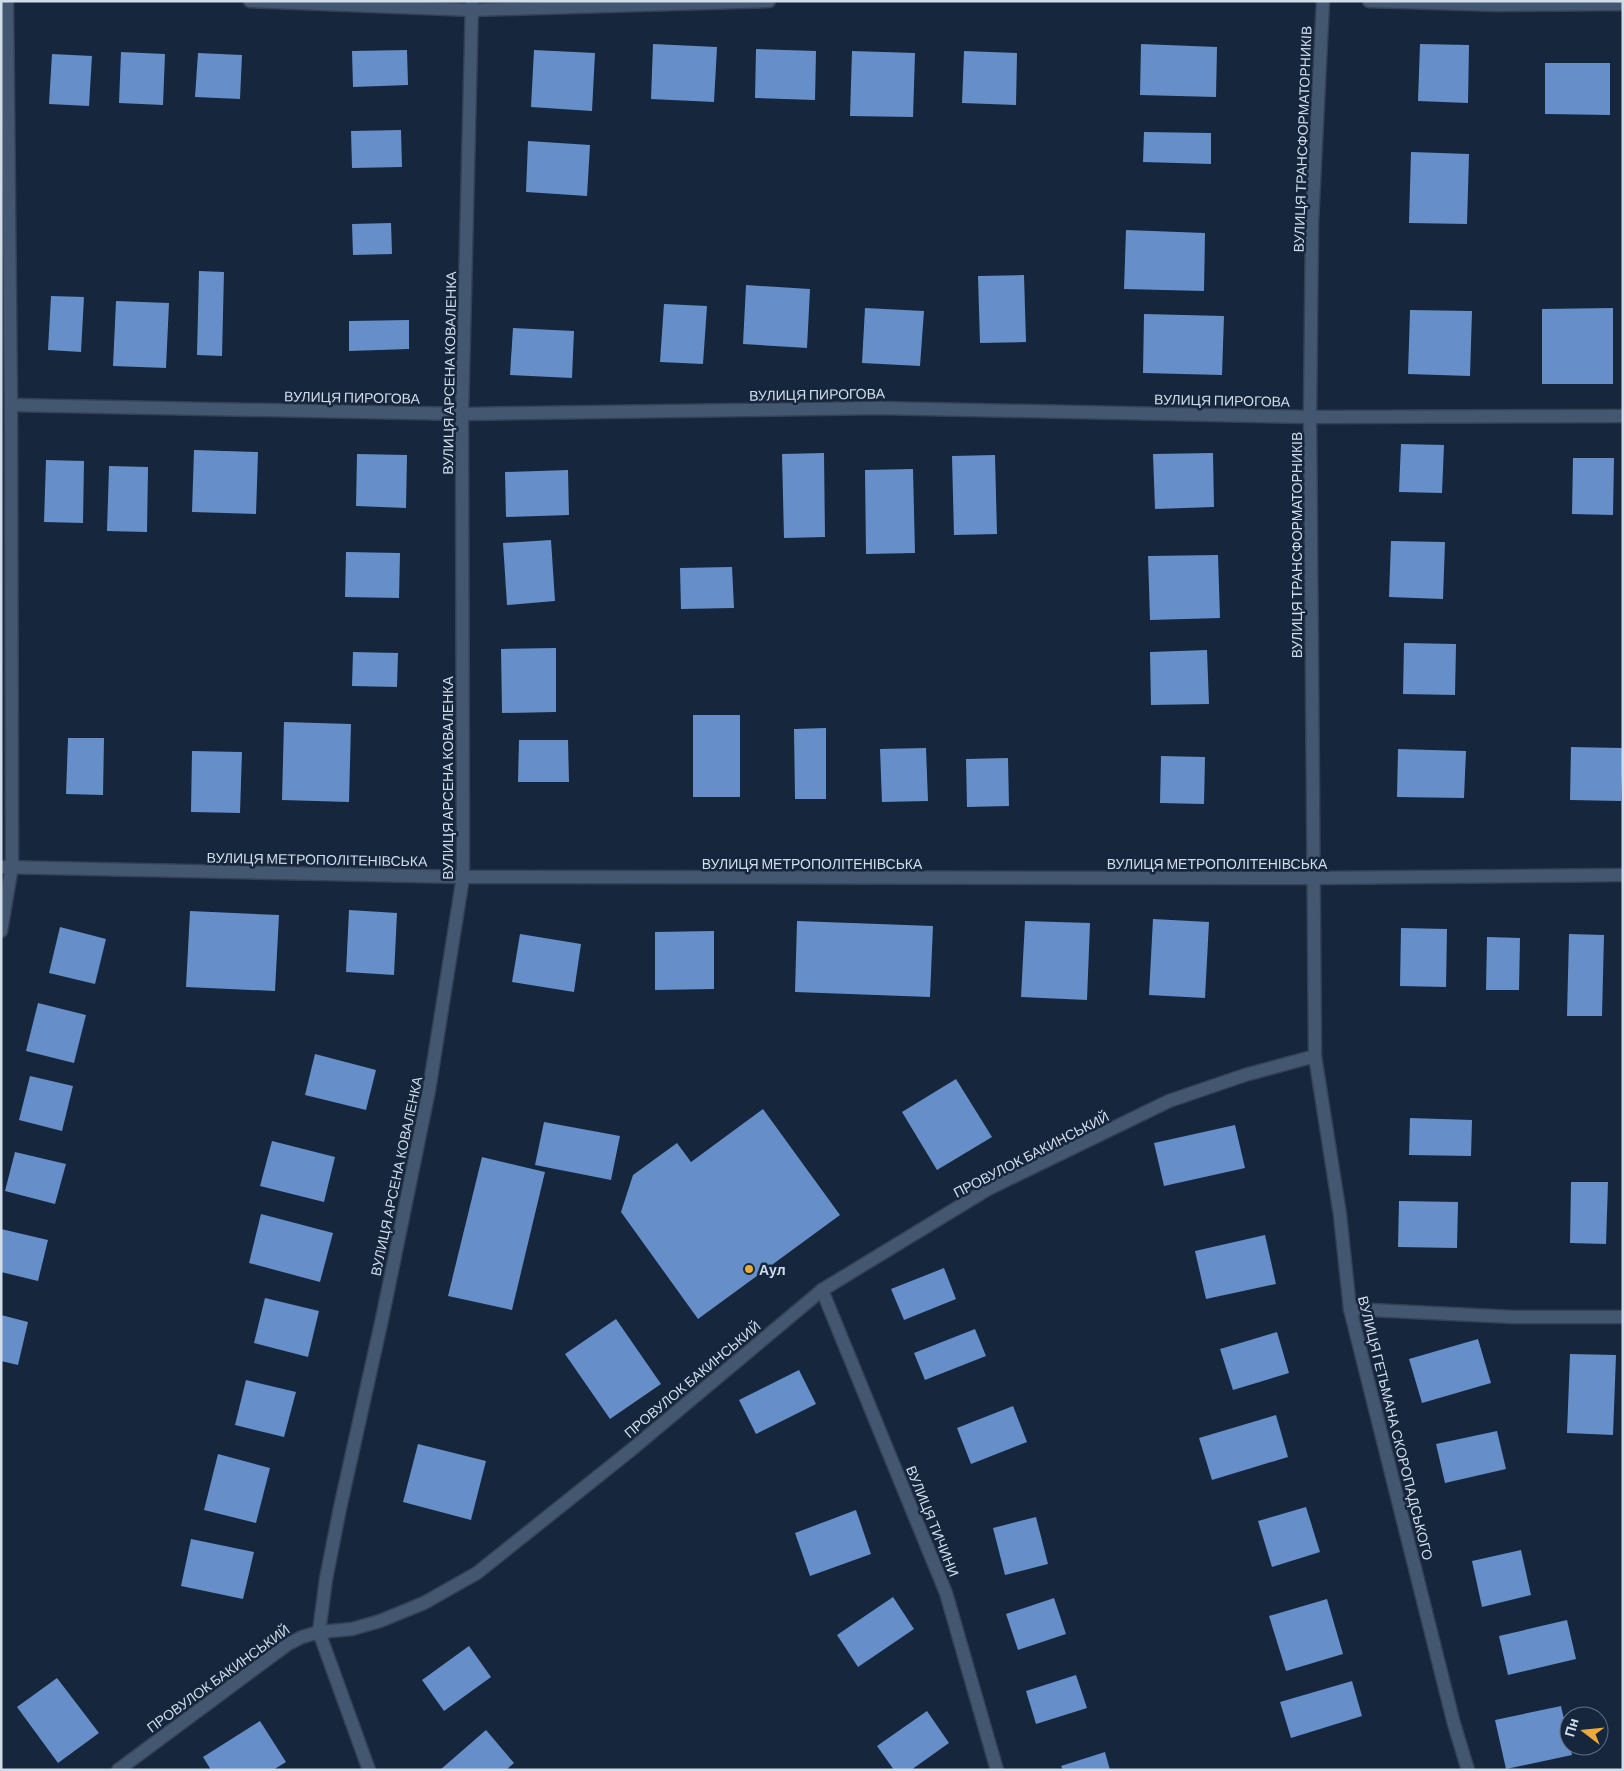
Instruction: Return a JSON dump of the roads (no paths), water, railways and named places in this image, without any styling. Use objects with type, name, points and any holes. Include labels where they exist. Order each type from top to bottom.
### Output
[{"type":"street","points":[[1,931],[7,866],[11,405],[7,1]]},
{"type":"street","points":[[250,1],[472,5],[769,1]]},
{"type":"street","name":"ВУЛИЦЯ ТРАНСФОРМАТОРНИКІВ","points":[[1313,878],[1310,417],[1312,222],[1323,1]]},
{"type":"street","points":[[1368,1],[1499,5],[1623,4]]},
{"type":"street","name":"ВУЛИЦЯ АРСЕНА КОВАЛЕНКА","points":[[319,1632],[326,1579],[340,1508],[429,1090],[463,877],[462,414],[472,5]]},
{"type":"street","name":"ВУЛИЦЯ ПИРОГОВА","points":[[11,405],[462,414],[879,408],[1310,417],[1623,416]]},
{"type":"street","name":"ВУЛИЦЯ МЕТРОПОЛІТЕНІВСЬКА","points":[[7,866],[463,877],[1313,878],[1623,874]]},
{"type":"street","name":"ВУЛИЦЯ ГЕТЬМАНА СКОРОПАДСЬКОГО","points":[[1313,878],[1315,1056],[1340,1215],[1350,1309],[1454,1724],[1468,1770]]},
{"type":"street","name":"ПРОВУЛОК БАКИНСЬКИЙ","points":[[118,1770],[288,1644],[319,1632],[352,1629],[380,1621],[424,1603],[477,1573],[631,1450],[822,1290],[988,1190],[1168,1100],[1245,1075],[1315,1056]]},
{"type":"street","name":"ВУЛИЦЯ ТИЧИНИ","points":[[822,1290],[946,1593],[997,1770]]},
{"type":"street","points":[[1350,1309],[1514,1317],[1623,1317]]},
{"type":"street","points":[[319,1632],[369,1770]]},
{"type":"place","name":"Аул","points":[[749,1269]]}]
